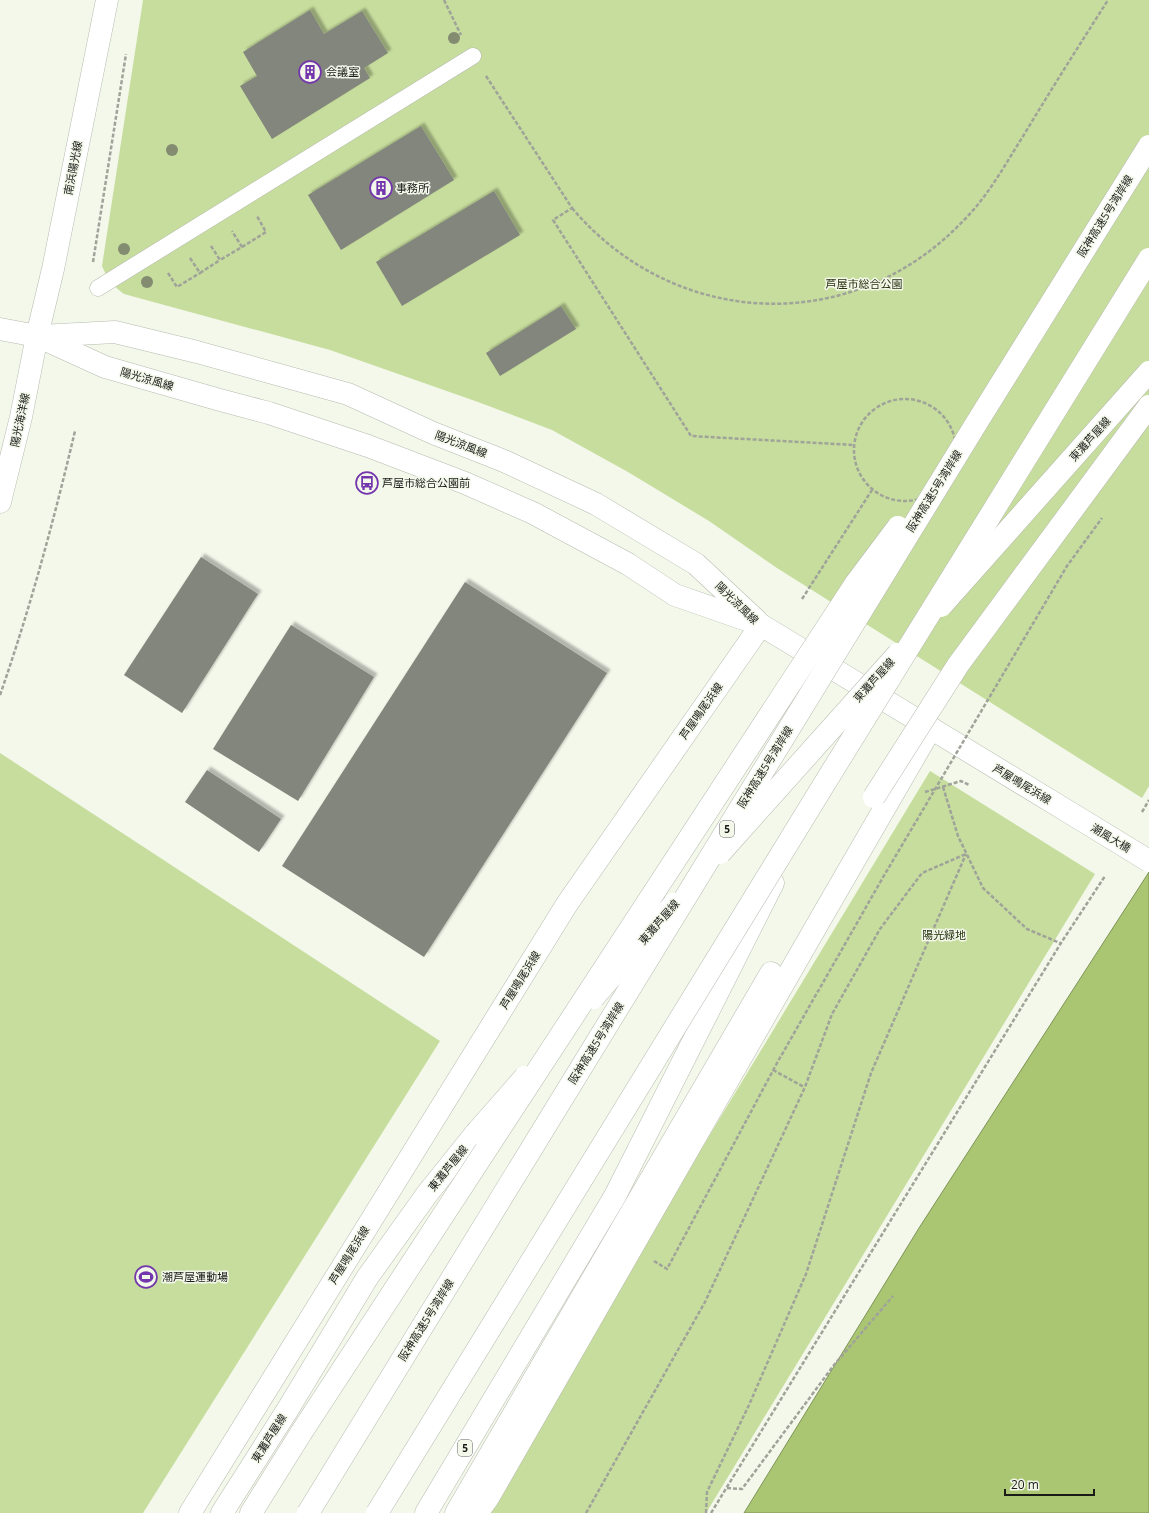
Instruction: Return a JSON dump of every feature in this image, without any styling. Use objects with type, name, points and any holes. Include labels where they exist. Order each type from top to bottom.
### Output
[{"type":"main road","name":"南浜陽光線","points":[[37,336],[53,270],[107,0]]},
{"type":"main road","name":"阪神高速5号湾岸線","points":[[308,1513],[979,419],[1149,146]]},
{"type":"main road","name":"5","points":[[378,1513],[823,786],[1149,259]]},
{"type":"main road","points":[[0,329],[37,336]]},
{"type":"main road","name":"陽光涼風線","points":[[37,336],[115,332],[197,352],[348,394],[433,433],[504,461],[596,504],[696,564],[761,626]]},
{"type":"main road","name":"陽光海洋線","points":[[0,502],[21,417],[37,336]]},
{"type":"main road","name":"陽光涼風線","points":[[37,336],[106,367],[269,413],[368,446],[465,483],[534,513],[628,564],[675,595],[761,626]]},
{"type":"main road","name":"東灘芦屋線","points":[[222,1513],[288,1409],[366,1278],[427,1194],[476,1133],[692,884],[1149,372]]},
{"type":"main road","points":[[456,1513],[874,797],[958,665],[1149,406]]},
{"type":"main road","name":"5","points":[[251,1513],[309,1420],[856,583],[979,419]]},
{"type":"main road","name":"芦屋鳴尾浜線","points":[[190,1513],[567,904],[761,626],[1072,814]]},
{"type":"main road","points":[[477,1513],[492,1492],[768,1009],[931,728]]},
{"type":"main road","name":"5","points":[[426,1513],[616,1196],[823,786]]},
{"type":"main road","name":"潮風大橋","points":[[1072,814],[1149,861]]},
{"type":"lane","points":[[98,288],[473,56]]},
{"type":"path","points":[[444,0],[454,22]]},
{"type":"path","points":[[473,56],[572,208],[597,235],[626,258],[647,271],[675,284],[710,296],[746,302],[790,303],[832,297],[874,284],[907,267],[937,246],[977,207],[1108,0]]},
{"type":"path","points":[[92,269],[126,47]]},
{"type":"path","points":[[242,247],[266,232],[245,197]]},
{"type":"path","points":[[572,208],[553,220],[692,436],[854,445]]},
{"type":"path","points":[[178,238],[200,273]]},
{"type":"path","points":[[155,252],[177,287],[220,260]]},
{"type":"path","points":[[900,399],[920,401],[929,404],[944,417],[954,435],[956,445],[954,465],[950,474],[937,490],[920,499],[909,501],[890,499],[880,496],[872,490],[865,483],[855,465],[853,455],[855,435],[865,417],[881,405],[890,401],[900,399]]},
{"type":"path","points":[[0,695],[20,637],[42,562],[76,431]]},
{"type":"path","points":[[802,599],[872,490]]},
{"type":"path","points":[[651,1259],[667,1269],[773,1070],[882,879],[1067,566],[1104,516]]},
{"type":"path","points":[[943,787],[958,836],[983,888],[1026,929],[1060,943]]},
{"type":"path","points":[[1142,812],[1149,800]]},
{"type":"path","points":[[586,1513],[705,1302],[804,1087],[832,1014],[880,929],[922,873],[966,854]]},
{"type":"path","points":[[706,1513],[707,1492],[749,1405],[806,1274],[871,1073],[966,854]]},
{"type":"path","points":[[711,1513],[1060,943],[1105,876]]},
{"type":"path","points":[[773,1070],[804,1087]]},
{"type":"path","points":[[727,1488],[742,1489],[834,1365],[893,1296]]},
{"type":"green space","name":"芦屋市総合公園","points":[[143,0],[1149,0],[1149,786],[1142,798],[777,568],[709,521],[628,472],[552,430],[478,402],[330,350],[124,294],[120,291],[111,282],[102,266]]},
{"type":"green space","name":"潮芦屋運動場","points":[[0,753],[440,1041],[143,1513],[0,1513]]},
{"type":"green space","name":"陽光緑地","points":[[930,771],[1095,874],[706,1513],[481,1513]]},
{"type":"shaded area","points":[[1149,872],[1149,1513],[744,1513],[919,1228]]},
{"type":"building","name":"会議室","points":[[310,10],[324,34],[362,11],[388,53],[364,68],[370,78],[272,139],[240,86],[257,76],[243,52]]},
{"type":"building","name":"事務所","points":[[421,126],[454,180],[341,250],[308,195]]},
{"type":"building","points":[[494,191],[520,235],[402,306],[376,262]]},
{"type":"building","points":[[561,306],[576,329],[500,376],[486,353]]},
{"type":"building","points":[[201,557],[258,594],[182,713],[124,675]]},
{"type":"building","points":[[465,582],[607,673],[424,957],[282,866]]},
{"type":"building","points":[[291,625],[374,677],[298,801],[213,749]]},
{"type":"building","points":[[207,770],[281,819],[259,852],[185,802]]},
{"type":"place","name":"会議室","points":[[310,72]]},
{"type":"place","name":"事務所","points":[[381,188]]},
{"type":"place","name":"芦屋市総合公園前","points":[[367,483]]},
{"type":"place","name":"潮芦屋運動場","points":[[146,1277]]}]
